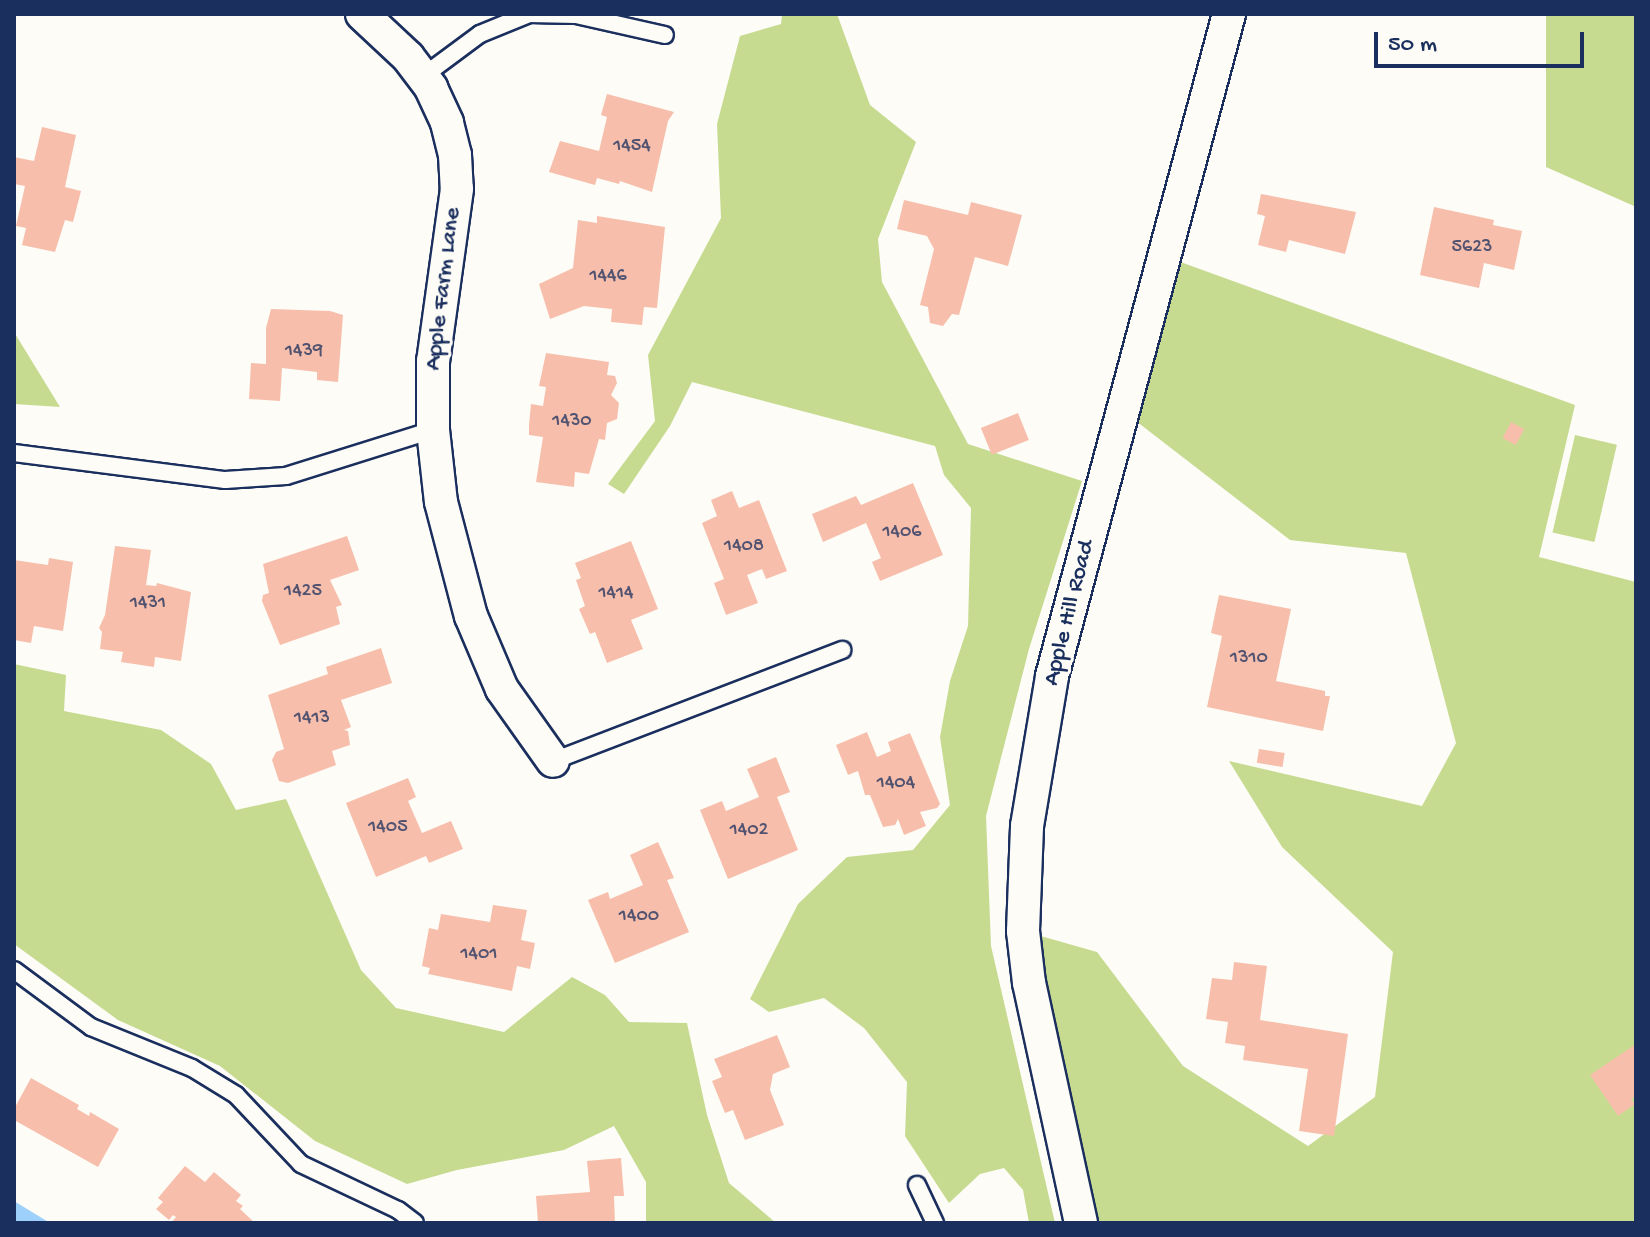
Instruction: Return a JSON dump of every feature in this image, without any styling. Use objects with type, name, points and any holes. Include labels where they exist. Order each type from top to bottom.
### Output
[{"type":"street","name":"Apple Farm Lane","points":[[362,14],[408,57],[447,123],[455,155],[457,189],[433,361],[433,430],[448,539],[471,616],[502,689],[553,761]]},
{"type":"street","name":"Apple Hill Road","points":[[1081,1223],[1029,983],[1023,931],[1027,826],[1052,676],[1229,14]]},
{"type":"lane","points":[[422,77],[480,34],[529,14],[576,15],[665,35]]},
{"type":"lane","points":[[14,453],[225,480],[286,476],[433,430]]},
{"type":"lane","points":[[553,761],[842,650]]},
{"type":"lane","points":[[14,970],[91,1027],[192,1068],[236,1095],[301,1164],[398,1210],[415,1223]]},
{"type":"lane","points":[[917,1185],[935,1223]]},
{"type":"green space","points":[[782,14],[837,14],[870,105],[916,142],[878,239],[882,282],[968,444],[1082,481],[1029,649],[986,816],[991,946],[1055,1223],[1029,1223],[1023,1190],[1004,1168],[980,1174],[949,1203],[905,1136],[907,1082],[864,1028],[824,998],[769,1012],[750,999],[798,904],[847,857],[913,850],[950,805],[940,737],[950,681],[968,626],[971,508],[944,475],[935,446],[692,382],[670,426],[624,494],[608,484],[655,421],[648,355],[721,218],[717,124],[740,36],[781,24]]},
{"type":"green space","points":[[1546,14],[1636,14],[1634,206],[1546,167]]},
{"type":"green space","points":[[1164,256],[1575,405],[1539,557],[1636,582],[1636,1223],[1081,1223],[1023,931],[1097,952],[1183,1066],[1308,1146],[1375,1097],[1393,952],[1282,847],[1229,761],[1422,806],[1456,743],[1406,553],[1290,540],[1123,411]]},
{"type":"green space","points":[[14,332],[60,407],[14,404]]},
{"type":"green space","points":[[1575,435],[1617,445],[1594,542],[1553,532]]},
{"type":"green space","points":[[14,664],[66,675],[64,711],[161,730],[211,764],[236,810],[286,799],[361,970],[396,1008],[504,1032],[572,977],[605,995],[629,1022],[687,1023],[707,1115],[729,1183],[776,1223],[646,1223],[646,1182],[614,1126],[564,1150],[457,1170],[407,1184],[315,1141],[220,1066],[118,1020],[14,944]]},
{"type":"water","points":[[14,1201],[50,1223],[14,1223]]},
{"type":"building","points":[[607,94],[674,112],[668,121],[652,192],[620,181],[619,184],[597,178],[595,185],[549,172],[560,141],[599,151],[607,117],[601,115]]},
{"type":"building","points":[[42,127],[76,135],[65,187],[81,191],[73,222],[65,220],[55,252],[22,245],[26,228],[16,226],[25,186],[14,184],[14,157],[34,161]]},
{"type":"building","points":[[1261,194],[1356,212],[1345,254],[1289,240],[1286,252],[1258,245],[1265,216],[1257,214]]},
{"type":"building","points":[[904,200],[968,215],[971,202],[1022,215],[1008,266],[975,257],[959,315],[952,314],[943,326],[930,323],[928,307],[920,305],[934,249],[927,236],[897,229]]},
{"type":"building","points":[[1434,207],[1494,220],[1493,225],[1522,231],[1514,270],[1484,263],[1479,288],[1420,275]]},
{"type":"building","points":[[597,216],[665,227],[657,308],[644,307],[642,325],[611,322],[612,309],[584,306],[550,319],[539,284],[573,268],[578,220],[597,223]]},
{"type":"building","points":[[271,309],[330,311],[343,315],[338,382],[317,380],[317,372],[282,368],[280,401],[249,399],[251,363],[266,364],[266,328]]},
{"type":"building","points":[[546,353],[609,362],[607,375],[615,376],[617,383],[611,395],[619,403],[617,419],[607,423],[605,440],[599,439],[589,474],[575,472],[574,487],[536,482],[543,437],[529,435],[529,425],[531,404],[543,406],[546,387],[539,386]]},
{"type":"building","points":[[1018,413],[1029,440],[992,455],[981,428]]},
{"type":"building","points":[[1511,422],[1524,429],[1516,445],[1503,438]]},
{"type":"building","points":[[913,483],[943,555],[880,581],[872,562],[881,558],[866,523],[823,542],[812,514],[856,496],[861,505]]},
{"type":"building","points":[[732,491],[739,508],[759,500],[787,571],[766,579],[762,569],[747,575],[758,603],[726,615],[714,583],[724,579],[702,523],[717,516],[711,500]]},
{"type":"building","points":[[347,536],[359,570],[330,580],[342,605],[336,607],[340,624],[280,645],[262,601],[263,595],[269,593],[263,564]]},
{"type":"building","points":[[631,541],[658,609],[631,620],[643,649],[607,663],[595,632],[590,634],[579,609],[585,606],[576,580],[581,578],[575,563]]},
{"type":"building","points":[[115,546],[151,550],[146,585],[156,586],[157,583],[191,592],[181,661],[155,657],[154,667],[121,662],[123,652],[100,649],[102,632],[99,628],[105,615]]},
{"type":"building","points":[[49,558],[73,562],[63,631],[34,626],[31,643],[14,640],[14,560],[48,565]]},
{"type":"building","points":[[1219,595],[1291,609],[1276,681],[1325,691],[1325,696],[1330,696],[1323,731],[1207,707],[1222,636],[1211,633]]},
{"type":"building","points":[[381,648],[392,683],[341,700],[351,727],[344,730],[348,731],[350,745],[332,751],[336,765],[288,783],[279,781],[272,760],[276,752],[284,749],[268,695],[328,674],[326,667]]},
{"type":"building","points":[[867,732],[877,757],[891,751],[888,742],[910,733],[940,804],[937,808],[920,812],[926,826],[904,835],[898,819],[895,825],[883,827],[870,795],[865,795],[858,771],[848,775],[836,745]]},
{"type":"building","points":[[1259,749],[1285,753],[1282,767],[1257,763]]},
{"type":"building","points":[[776,757],[790,792],[777,797],[798,850],[728,879],[700,810],[722,801],[726,811],[759,797],[747,769]]},
{"type":"building","points":[[408,778],[416,797],[408,801],[422,833],[451,821],[463,849],[429,863],[426,856],[376,877],[346,803]]},
{"type":"building","points":[[658,842],[674,878],[667,880],[689,932],[615,963],[588,900],[608,892],[610,899],[643,885],[630,855]]},
{"type":"building","points":[[493,905],[527,910],[521,940],[535,943],[530,969],[517,966],[512,991],[428,974],[430,968],[422,966],[429,928],[438,930],[441,914],[490,922]]},
{"type":"building","points":[[1234,962],[1267,966],[1260,1020],[1348,1034],[1334,1136],[1299,1131],[1308,1069],[1243,1060],[1245,1046],[1225,1043],[1228,1022],[1206,1019],[1212,978],[1232,980]]},
{"type":"building","points":[[777,1035],[790,1067],[773,1074],[770,1090],[784,1125],[745,1140],[733,1110],[725,1113],[712,1081],[722,1077],[714,1059]]},
{"type":"building","points":[[1636,1044],[1636,1096],[1631,1099],[1635,1104],[1618,1116],[1590,1075]]},
{"type":"building","points":[[31,1078],[79,1105],[77,1109],[89,1116],[90,1112],[119,1129],[98,1167],[14,1120],[14,1109]]},
{"type":"building","points":[[621,1158],[624,1196],[614,1196],[615,1223],[538,1223],[536,1196],[590,1192],[587,1161]]},
{"type":"building","points":[[185,1166],[205,1182],[214,1172],[241,1195],[236,1201],[243,1206],[240,1209],[255,1223],[171,1223],[176,1217],[173,1215],[169,1220],[156,1209],[163,1202],[158,1198]]}]
